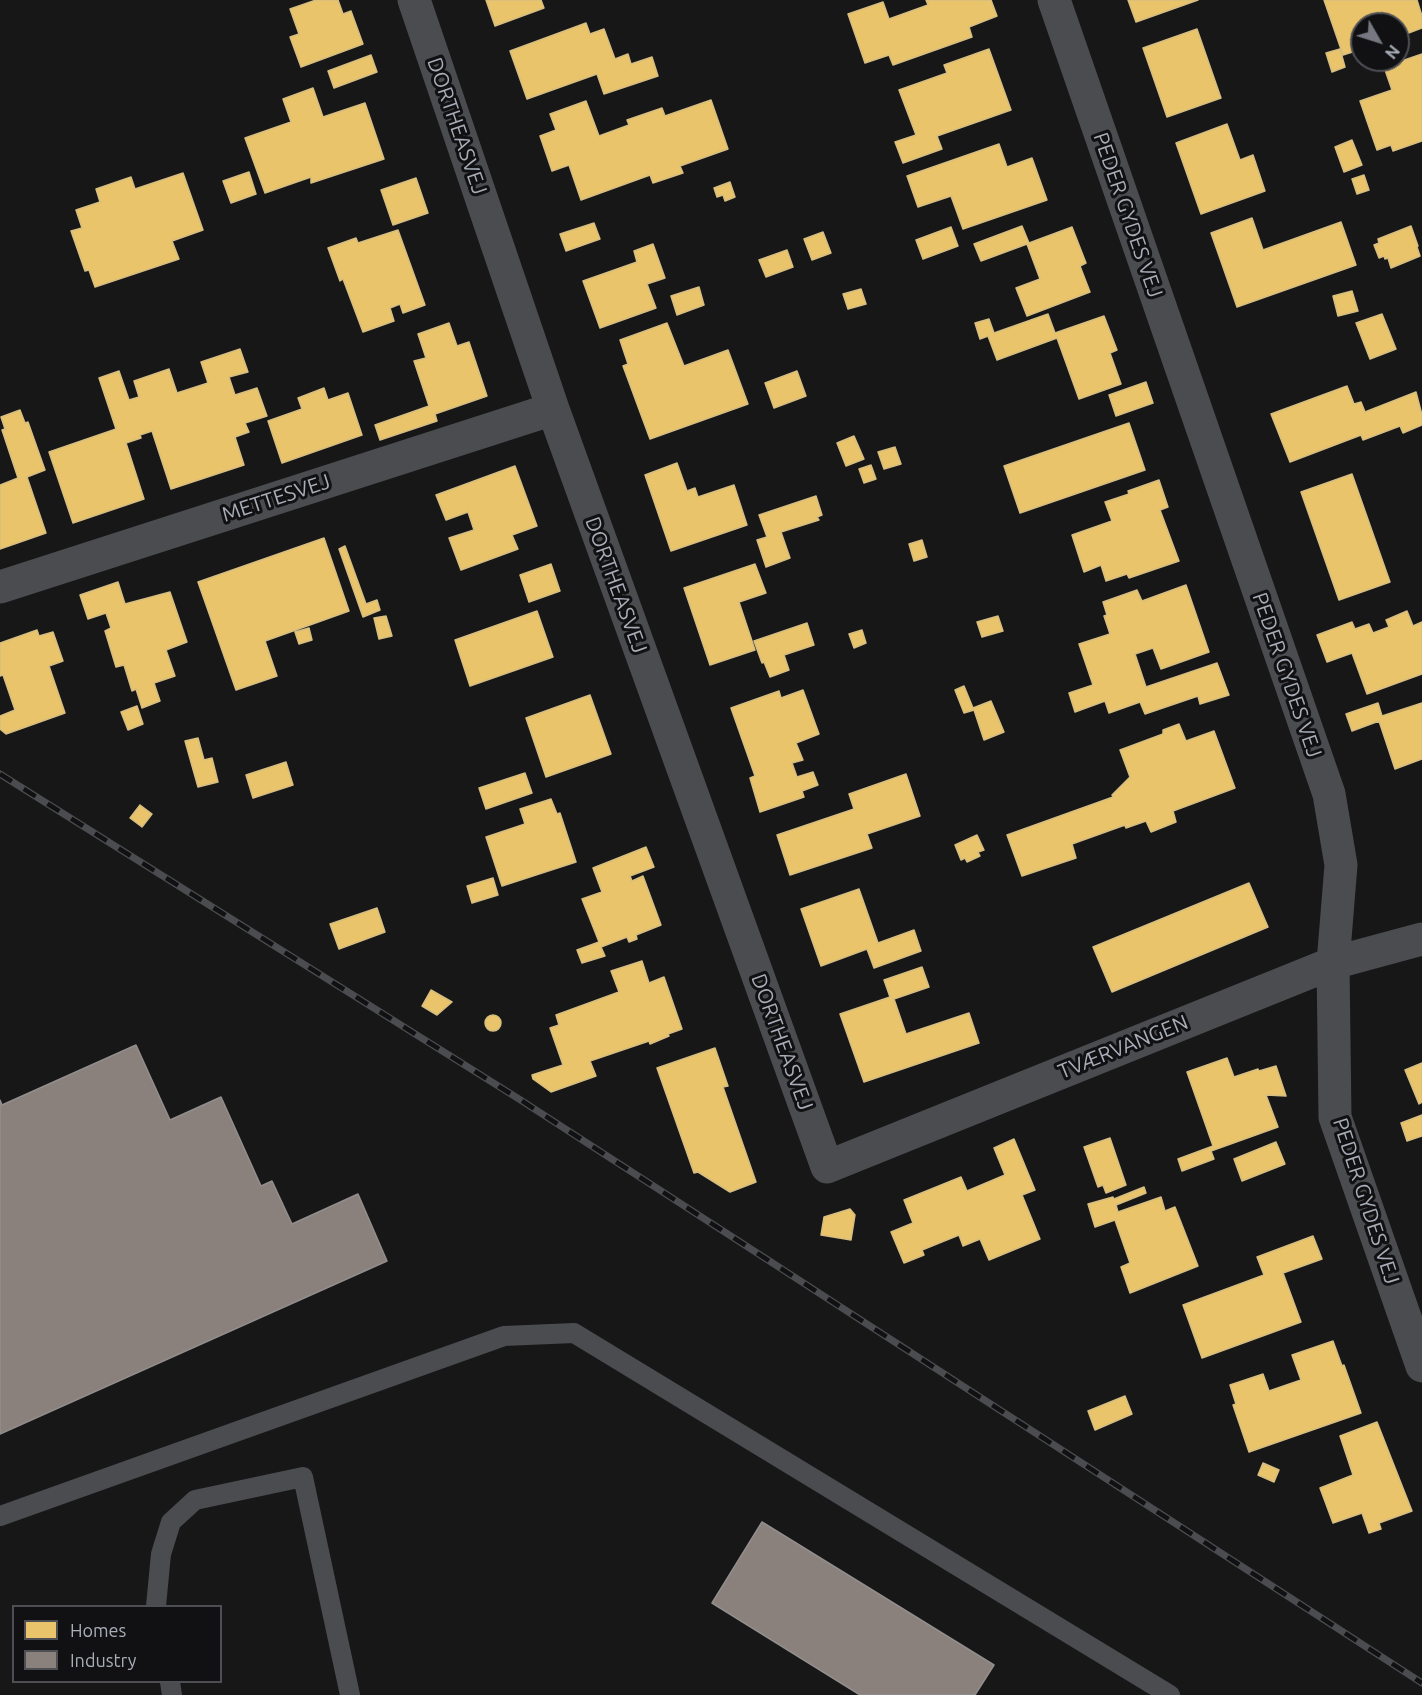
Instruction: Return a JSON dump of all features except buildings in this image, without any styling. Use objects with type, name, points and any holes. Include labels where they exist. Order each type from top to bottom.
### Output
[{"type":"street","name":"DORTHEASVEJ","points":[[414,0],[553,409],[827,1167]]},
{"type":"street","name":"PEDER GYDES VEJ","points":[[1054,0],[1329,794],[1341,865],[1333,963],[1335,1117],[1422,1366]]},
{"type":"street","name":"METTESVEJ","points":[[0,587],[553,409]]},
{"type":"street","name":"TVÆRVANGEN","points":[[827,1167],[1333,963],[1422,939]]},
{"type":"lane","points":[[0,1516],[504,1336],[574,1333],[1170,1695]]},
{"type":"lane","points":[[156,1605],[161,1554],[171,1522],[195,1500],[303,1477],[350,1695]]},
{"type":"railway","points":[[0,774],[519,1099],[1422,1683]]}]
